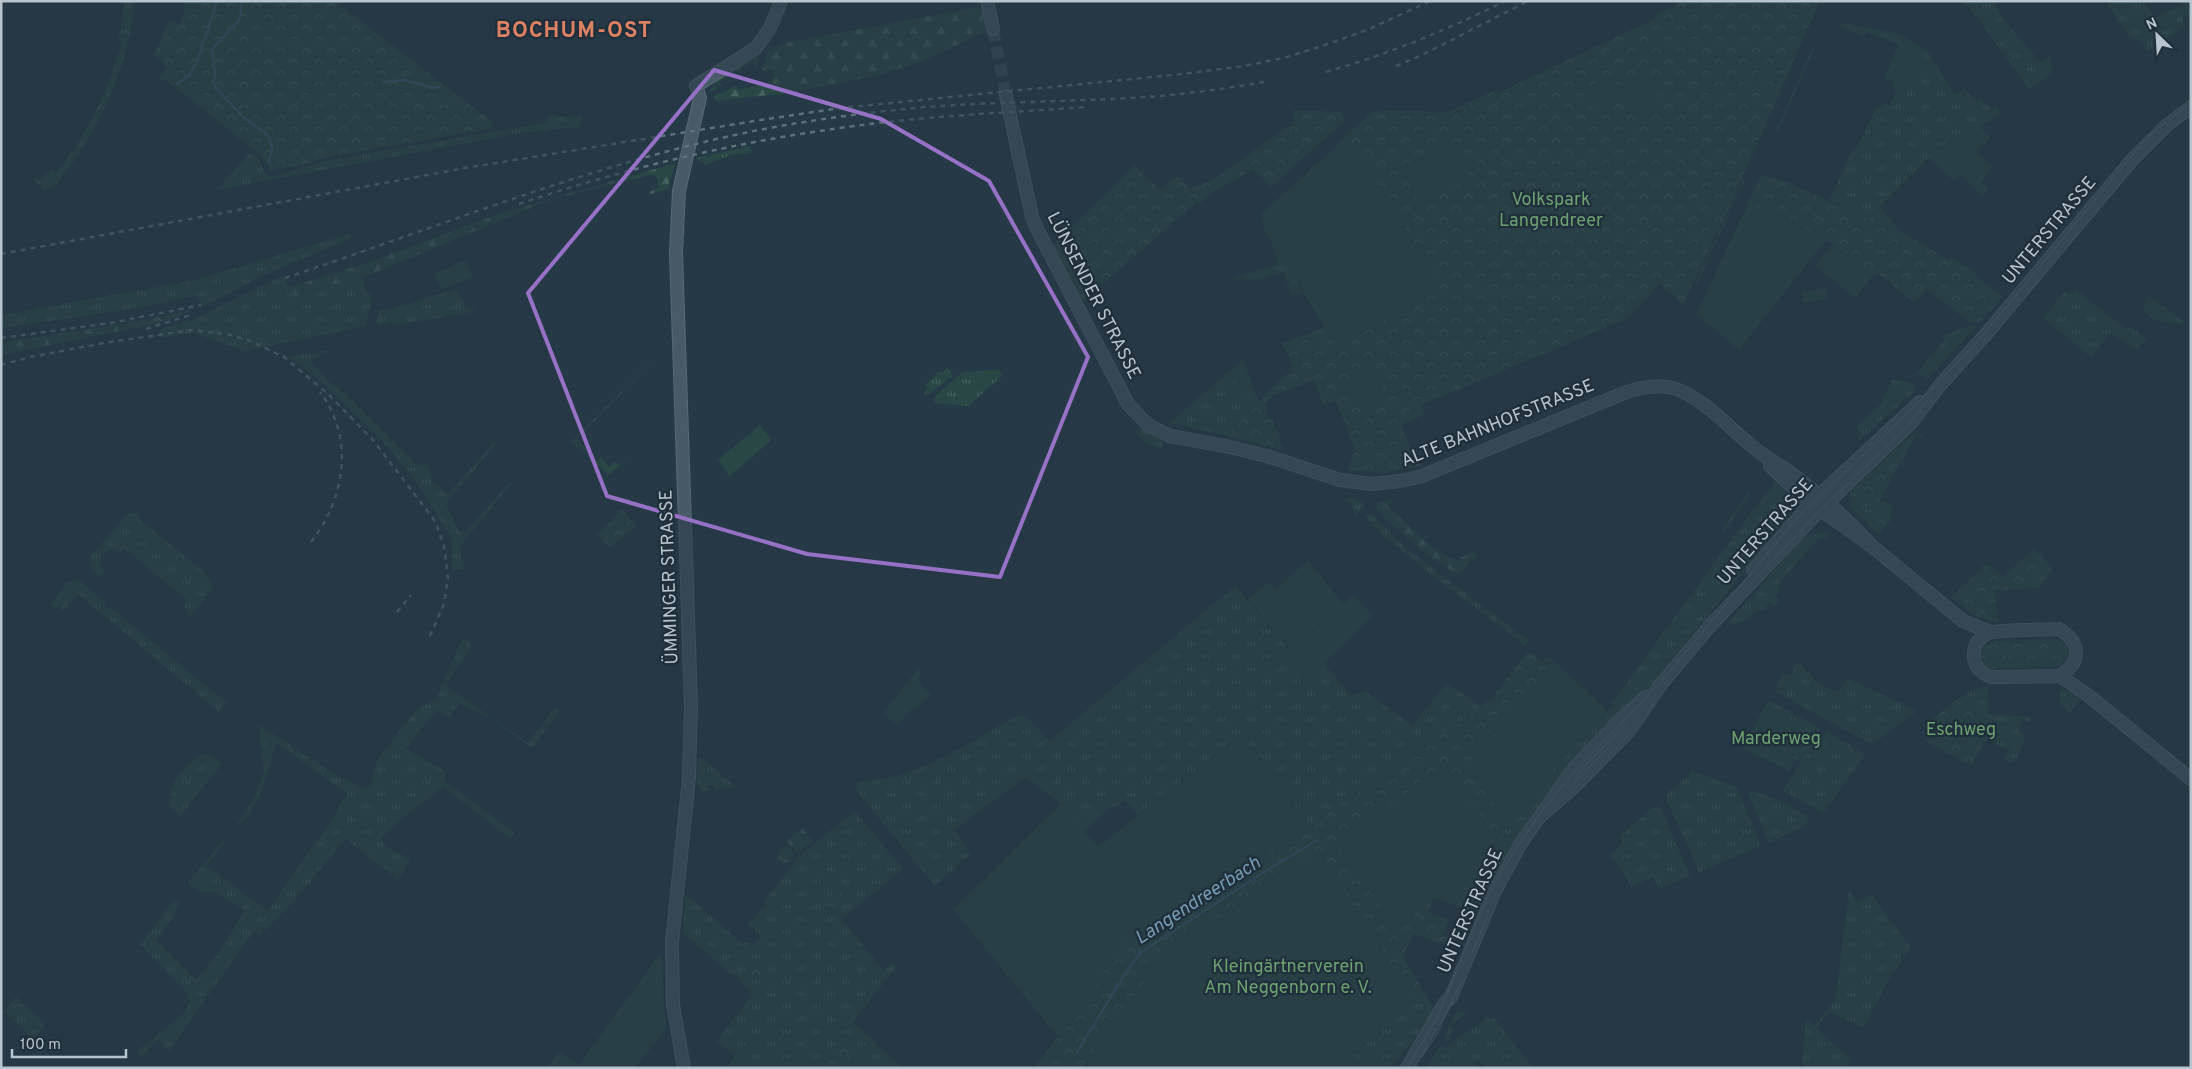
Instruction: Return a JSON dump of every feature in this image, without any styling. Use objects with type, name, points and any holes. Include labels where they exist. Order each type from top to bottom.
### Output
[{"type":"street","name":"ÜMMINGER STRASSE","points":[[684,1068],[673,1005],[671,970],[675,898],[689,778],[691,705],[676,219],[681,179],[700,98],[696,86],[756,48],[770,28],[781,1]]},
{"type":"street","points":[[987,1],[993,29]]},
{"type":"street","name":"LÜNSENDER STRASSE","points":[[1006,96],[1032,217],[1128,404],[1140,419]]},
{"type":"street","name":"UNTERSTRASSE","points":[[1415,1068],[1438,1032],[1450,1008],[1451,998],[1495,891],[1515,853],[1574,768],[1618,721],[1662,683],[1710,626],[1820,503],[1905,429],[1941,384],[1987,333],[2144,146],[2191,107]]},
{"type":"street","name":"ALTE BAHNHOFSTRASSE","points":[[1140,419],[1170,436],[1267,456],[1322,475],[1352,482],[1386,484],[1422,476],[1624,393],[1645,387],[1658,386],[1677,390],[1702,404],[1764,456],[1769,466],[1850,522],[1873,547],[1963,622],[1990,632]]},
{"type":"street","name":"ALTE BAHNHOFSTRASSE","points":[[1963,622],[1975,645]]},
{"type":"street","points":[[2089,696],[2079,680],[2074,661],[2074,642],[2068,634],[2059,629],[1990,632],[1980,638],[1975,645],[1976,667],[1983,674],[1991,677],[2060,676],[2089,696],[2191,779]]},
{"type":"street","points":[[2060,676],[2068,670],[2074,661]]},
{"type":"street","name":"UNTERSTRASSE","points":[[1407,1068],[1444,1004],[1451,998]]},
{"type":"highlighted area","points":[[714,70],[881,119],[989,181],[1088,357],[1000,577],[807,554],[607,496],[528,293]]},
{"type":"green space","points":[[124,1],[135,1],[127,45],[114,87],[84,147],[53,187],[44,191],[32,178],[35,177],[39,181],[44,180],[43,176],[52,170],[56,172],[69,156],[80,141],[97,110],[111,77],[122,43],[118,41],[123,19]]},
{"type":"green space","points":[[186,1],[335,1],[492,122],[492,128],[324,158],[270,171],[260,155],[165,79],[163,82],[159,78],[168,67],[154,55],[169,21],[181,24]]},
{"type":"green space","name":"Volkspark Langendreer","points":[[1684,1],[1820,1],[1729,208],[1683,304],[1660,284],[1629,318],[1421,405],[1425,414],[1401,425],[1412,452],[1421,465],[1417,467],[1384,473],[1348,470],[1355,450],[1336,400],[1323,405],[1314,380],[1274,395],[1264,405],[1268,417],[1272,419],[1284,451],[1228,436],[1271,388],[1293,369],[1283,343],[1325,328],[1337,348],[1439,284],[1369,170],[1341,142],[1372,116],[1381,113],[1448,116],[1655,19],[1654,16]]},
{"type":"green space","points":[[1962,1],[1995,1],[2002,18],[2040,62],[2051,57],[2052,73],[2029,90],[1974,13]]},
{"type":"green space","points":[[2119,1],[2143,1],[2155,18],[2187,1],[2191,1],[2191,13],[2182,18],[2186,26],[2148,52],[2140,41],[2130,37],[2107,4]]},
{"type":"green space","points":[[978,7],[982,10],[985,32],[925,60],[876,76],[787,93],[716,101],[714,96],[736,86],[738,90],[771,82],[770,78],[774,76],[772,69],[762,71],[767,55],[766,52],[785,43]]},
{"type":"green space","points":[[1842,23],[1900,34],[1927,51],[1905,87],[1884,78],[1899,44],[1866,32],[1865,36],[1840,27]]},
{"type":"green space","points":[[1813,46],[1815,47],[1778,132],[1776,131]]},
{"type":"green space","points":[[1927,51],[1955,95],[1964,89],[1977,102],[1980,99],[1991,109],[1996,107],[2001,113],[1997,117],[1939,148],[1868,219],[1829,200],[1851,153],[1858,146],[1877,106],[1882,108],[1884,103],[1890,105],[1897,90],[1892,88],[1894,82],[1905,87]]},
{"type":"green space","points":[[756,57],[759,62],[756,68],[752,62],[719,82],[722,87],[716,84],[715,87],[718,89],[709,92],[718,80]]},
{"type":"green space","points":[[1761,69],[1768,73],[1767,84],[1762,89],[1760,87],[1752,93],[1754,100],[1740,105],[1734,94]]},
{"type":"green space","points":[[1792,70],[1793,70],[1746,174]]},
{"type":"green space","points":[[1648,72],[1652,79],[1660,76],[1667,90],[1648,99],[1654,113],[1640,119],[1630,97],[1601,110],[1599,106],[1594,108],[1593,105],[1589,106],[1582,90],[1612,76],[1617,85]]},
{"type":"green space","points":[[1496,90],[1498,92],[1448,116],[1381,113],[1372,116],[1341,142],[1340,140],[1371,113],[1384,110],[1448,112]]},
{"type":"green space","points":[[1294,110],[1342,112],[1345,121],[1271,187],[1260,175],[1252,170],[1211,193],[1199,204],[1197,202],[1082,302],[1053,245],[1135,165],[1160,190],[1177,175],[1189,188],[1211,181],[1293,123]]},
{"type":"green space","points":[[551,114],[565,117],[582,116],[580,127],[520,133],[217,190],[250,152],[258,159],[266,174],[272,177],[329,160],[545,123]]},
{"type":"green space","points":[[1979,126],[1991,137],[1976,151],[1993,167],[1981,182],[1989,189],[1982,196],[1960,175],[1954,181],[1929,157],[1939,148]]},
{"type":"green space","points":[[1341,142],[1369,170],[1439,284],[1336,348],[1286,262],[1278,264],[1270,237],[1266,236],[1261,214]]},
{"type":"green space","points":[[1451,143],[1470,176],[1421,205],[1401,170]]},
{"type":"green space","points":[[750,146],[751,153],[730,155],[706,165],[696,158]]},
{"type":"green space","points":[[676,163],[669,182],[670,189],[650,194],[649,192],[659,188],[656,176],[650,175],[550,200],[362,278],[295,296],[293,286],[361,265],[501,213]]},
{"type":"green space","points":[[1761,175],[1787,182],[1868,219],[1881,208],[1899,230],[1947,259],[1953,259],[1973,270],[1977,277],[2003,297],[1980,323],[1970,322],[1927,290],[1914,302],[1878,273],[1872,277],[1829,241],[1794,224],[1774,207],[1768,214],[1748,202]]},
{"type":"green space","points":[[1744,182],[1696,286],[1694,285]]},
{"type":"green space","points":[[1749,202],[1768,214],[1774,207],[1794,224],[1826,240],[1739,350],[1696,314]]},
{"type":"green space","points":[[350,234],[352,238],[262,276],[201,308],[198,298],[194,296],[133,309],[1,328],[1,315],[191,281]]},
{"type":"green space","points":[[1832,245],[1872,277],[1855,298],[1815,266]]},
{"type":"green space","points":[[466,260],[473,277],[441,290],[434,274]]},
{"type":"green space","points":[[1286,262],[1303,293],[1291,296],[1284,272],[1256,280],[1230,279]]},
{"type":"green space","points":[[284,275],[288,287],[293,286],[295,296],[362,278],[366,293],[371,293],[372,297],[366,326],[246,351],[193,333],[160,338],[160,329],[192,320]]},
{"type":"green space","points":[[456,289],[466,307],[475,309],[472,312],[395,325],[392,322],[376,325],[379,309],[389,310]]},
{"type":"green space","points":[[1826,289],[1827,299],[1803,302],[1802,292]]},
{"type":"green space","points":[[2076,290],[2127,330],[2130,326],[2147,339],[2137,350],[2110,333],[2091,357],[2043,318],[2064,292],[2071,294]]},
{"type":"green space","points":[[2149,296],[2183,321],[2183,324],[2152,318],[2144,310],[2143,304]]},
{"type":"green space","points":[[194,310],[159,323],[1,355],[1,342],[117,325]]},
{"type":"green space","points":[[1972,325],[1977,326],[1927,379],[1922,375],[1915,375],[1944,340],[1942,336]]},
{"type":"green space","points":[[329,350],[329,352],[321,354],[311,362],[331,384],[336,385],[419,466],[428,464],[432,481],[448,494],[494,442],[497,443],[446,504],[459,532],[464,533],[510,482],[512,483],[460,546],[464,569],[452,571],[452,539],[415,480],[381,440],[337,397],[308,371],[288,357]]},
{"type":"green space","points":[[660,355],[577,438],[597,461],[601,458],[609,467],[615,462],[619,465],[631,456],[609,475],[571,442]]},
{"type":"green space","points":[[1243,360],[1259,402],[1228,436],[1169,423]]},
{"type":"green space","points":[[1243,360],[1259,402],[1238,425],[1239,419],[1235,413],[1246,405],[1243,401],[1250,396],[1246,392],[1247,389],[1243,385],[1238,384],[1236,379],[1233,380],[1230,387],[1229,384],[1224,383],[1221,379]]},
{"type":"green space","points":[[947,368],[953,376],[926,396],[924,392],[928,388],[925,385],[940,371],[942,373]]},
{"type":"green space","points":[[1366,368],[1377,370],[1385,378],[1380,381],[1382,387],[1381,395],[1385,398],[1373,406],[1371,403],[1363,402],[1355,395],[1349,397],[1348,392],[1350,378],[1356,372]]},
{"type":"green space","points":[[998,370],[1003,375],[968,406],[934,403],[935,396],[963,372]]},
{"type":"green space","points":[[1892,380],[1909,382],[1914,386],[1914,392],[1859,441],[1857,425],[1880,405]]},
{"type":"green space","points":[[760,425],[772,440],[729,476],[718,460]]},
{"type":"green space","points":[[1144,430],[1161,440],[1164,450],[1146,443],[1134,431]]},
{"type":"green space","points":[[1915,434],[1923,435],[1921,438],[1916,435],[1880,499],[1893,507],[1889,514],[1893,517],[1879,535],[1867,523],[1865,511],[1871,500],[1860,494],[1855,488],[1907,438]]},
{"type":"green space","points":[[1776,482],[1787,494],[1787,501],[1783,509],[1791,517],[1781,529],[1776,528],[1766,540],[1769,547],[1763,549],[1655,680],[1655,685],[1515,841],[1485,894],[1486,898],[1475,921],[1469,920],[1460,946],[1458,939],[1468,910],[1501,843],[1497,840],[1538,784],[1613,706],[1611,704],[1757,505]]},
{"type":"green space","points":[[1855,488],[1860,494],[1871,500],[1867,523],[1851,508],[1850,493]]},
{"type":"green space","points":[[1748,492],[1750,495],[1724,532],[1722,530]]},
{"type":"green space","points":[[1350,497],[1366,504],[1355,517],[1353,506],[1345,501]]},
{"type":"green space","points":[[1392,499],[1389,507],[1407,524],[1401,532],[1387,521],[1376,507],[1377,504]]},
{"type":"green space","points":[[622,510],[636,526],[610,547],[597,536]]},
{"type":"green space","points":[[128,513],[137,513],[138,518],[209,576],[212,590],[189,618],[184,605],[187,600],[124,548],[121,552],[114,549],[109,550],[100,557],[100,564],[105,571],[99,577],[92,570],[91,556]]},
{"type":"green space","points":[[1367,514],[1372,515],[1406,548],[1528,640],[1525,645],[1424,569],[1380,533],[1365,516]]},
{"type":"green space","points":[[1407,524],[1435,549],[1456,561],[1473,551],[1478,555],[1458,575],[1428,555],[1401,532]]},
{"type":"green space","points":[[1831,533],[1825,539],[1823,537],[1817,540],[1779,583],[1780,589],[1775,596],[1780,600],[1775,606],[1770,602],[1763,611],[1757,610],[1744,621],[1731,625],[1727,624],[1804,536]]},
{"type":"green space","points":[[2034,549],[2053,568],[2039,588],[1995,590],[1998,622],[1976,617],[1951,598],[1987,563],[2003,577]]},
{"type":"green space","points":[[1308,560],[1343,604],[1290,650],[1248,599],[1268,582],[1275,589]]},
{"type":"green space","points":[[75,580],[80,581],[106,603],[104,606],[107,609],[110,607],[228,704],[218,713],[216,709],[78,594],[64,610],[58,606],[56,608],[51,604],[65,585]]},
{"type":"green space","points":[[1235,586],[1290,650],[1286,655],[1307,679],[1324,664],[1352,696],[1365,691],[1412,725],[1447,683],[1481,707],[1432,739],[1386,774],[1307,825],[1243,734],[1138,815],[1125,800],[1119,805],[1111,807],[1084,831],[1061,804],[1026,777],[954,830],[971,854],[935,886],[855,789],[859,782],[893,777],[942,758],[1019,715],[1027,717],[1050,741]]},
{"type":"green space","points":[[1354,595],[1373,616],[1307,679],[1286,654]]},
{"type":"green space","points":[[463,638],[471,644],[471,649],[445,685],[528,743],[555,708],[560,711],[532,748],[492,719],[459,703],[449,718],[437,710],[406,748],[446,772],[445,781],[515,833],[511,838],[507,836],[443,787],[400,820],[381,838],[385,846],[411,860],[398,880],[346,839],[293,902],[259,936],[254,931],[169,1051],[158,1040],[141,1058],[136,1052],[183,1014],[189,1004],[187,993],[140,944],[174,900],[180,903],[172,919],[156,940],[196,980],[218,954],[245,911],[216,892],[200,892],[189,885],[189,881],[225,838],[225,842],[207,866],[267,911],[329,824],[347,794],[278,744],[274,747],[266,779],[256,802],[243,821],[235,827],[252,802],[264,772],[259,725],[344,780],[347,779],[360,788],[371,786],[377,760],[416,710],[436,699]]},
{"type":"green space","points":[[2057,639],[2066,645],[2068,652],[2065,661],[2057,666],[1990,668],[1982,659],[1984,647],[1993,641]]},
{"type":"green space","points":[[1528,651],[1543,663],[1545,657],[1552,659],[1536,686],[1504,723],[1489,735],[1473,776],[1494,792],[1498,798],[1490,807],[1506,828],[1497,840],[1444,767],[1337,843],[1389,918],[1395,923],[1430,897],[1434,897],[1428,912],[1449,920],[1443,936],[1453,942],[1453,946],[1441,942],[1440,944],[1413,933],[1403,956],[1434,1009],[1430,1020],[1407,993],[1379,944],[1366,932],[1364,923],[1318,852],[1178,942],[1165,955],[1083,1068],[1033,1068],[1085,1005],[1129,926],[1136,935],[1386,774],[1432,739],[1460,722],[1492,698]]},
{"type":"green space","points":[[1552,659],[1608,711],[1538,784],[1506,828],[1490,807],[1497,798],[1494,792],[1473,776],[1475,750],[1518,708]]},
{"type":"green space","points":[[1798,662],[1819,684],[1838,692],[1847,678],[1917,711],[1874,743],[1869,743],[1775,691],[1784,672],[1790,676]]},
{"type":"green space","points":[[920,666],[921,685],[931,694],[922,704],[912,709],[897,726],[883,713]]},
{"type":"green space","points":[[1988,687],[1988,697],[1981,698],[1981,704],[1971,704],[1961,697],[1972,690]]},
{"type":"green space","points":[[2063,689],[2080,699],[2070,713],[2066,711],[2067,708],[2060,706],[2060,691]]},
{"type":"green space","name":"Eschweg","points":[[1961,697],[1971,704],[1981,704],[1981,698],[1988,697],[1989,714],[1996,718],[1987,739],[1971,766],[1928,742],[1923,725]]},
{"type":"green space","points":[[1769,700],[1821,729],[1817,735],[1822,738],[1826,731],[1863,753],[1862,759],[1825,811],[1821,812],[1783,791],[1809,747],[1804,744],[1799,732],[1803,727],[1766,705]]},
{"type":"green space","name":"Marderweg","points":[[1766,705],[1803,727],[1799,733],[1806,739],[1805,744],[1809,747],[1800,761],[1795,759],[1789,771],[1742,748]]},
{"type":"green space","name":"Marderweg","points":[[1766,705],[1794,722],[1780,750],[1795,759],[1789,771],[1742,748]]},
{"type":"green space","points":[[1989,714],[2031,717],[2029,722],[2023,720],[2018,731],[2025,735],[2024,743],[2019,755],[2010,763],[2004,760],[2017,735],[2008,750],[1987,739],[1996,718]]},
{"type":"green space","points":[[1243,734],[1307,825],[1136,936],[1129,927],[1085,1005],[1058,1037],[953,909],[1061,804],[1098,847]]},
{"type":"green space","points":[[202,754],[211,756],[222,764],[180,816],[168,806],[171,801],[172,787],[185,768]]},
{"type":"green space","points":[[701,758],[736,787],[715,790],[714,785],[708,786],[708,791],[700,789],[697,784],[697,775],[699,775],[698,759]]},
{"type":"green space","points":[[1444,767],[1497,840],[1502,843],[1468,910],[1431,897],[1396,923],[1389,918],[1336,843]]},
{"type":"green space","points":[[1692,771],[1737,787],[1761,846],[1699,872],[1666,799],[1666,795]]},
{"type":"green space","points":[[1751,790],[1781,801],[1807,816],[1808,823],[1769,843],[1748,793]]},
{"type":"green space","points":[[1657,807],[1661,809],[1665,817],[1690,876],[1659,889],[1653,877],[1632,886],[1610,855],[1623,843],[1619,837],[1652,808]]},
{"type":"green space","points":[[855,811],[903,869],[842,919],[883,970],[892,963],[896,967],[853,1022],[903,1068],[727,1068],[735,1056],[717,1041],[752,995],[735,975],[733,976],[683,933],[685,894],[743,944],[747,941],[753,945],[761,936],[748,924],[765,905],[765,901],[800,855]]},
{"type":"green space","points":[[802,828],[813,841],[798,853],[786,841]]},
{"type":"green space","points":[[782,847],[788,847],[793,852],[791,861],[782,863],[777,858],[777,852]]},
{"type":"green space","name":"Kleingärtnerverein Am Neggenborn e. V.","points":[[1318,851],[1364,923],[1366,932],[1379,944],[1407,993],[1345,1068],[1092,1068],[1085,1063],[1165,955],[1178,942]]},
{"type":"green space","points":[[837,889],[845,896],[833,909],[828,906],[829,898]]},
{"type":"green space","points":[[1849,890],[1858,903],[1871,894],[1910,946],[1910,949],[1887,982],[1864,1028],[1829,1012],[1816,1028],[1851,1059],[1847,1068],[1802,1068],[1806,1018],[1815,1025],[1835,1000]]},
{"type":"green space","points":[[659,955],[662,958],[667,1028],[635,1068],[548,1068],[559,1052],[579,1065]]},
{"type":"green space","points":[[760,961],[770,970],[762,980],[757,976],[753,981],[748,976]]},
{"type":"green space","points":[[1407,993],[1430,1020],[1391,1068],[1345,1068]]},
{"type":"green space","points":[[16,997],[25,1005],[12,1019],[3,1011]]},
{"type":"green space","points":[[25,1005],[46,1024],[33,1038],[13,1018]]},
{"type":"green space","points":[[1459,1011],[1469,1014],[1466,1014],[1450,1025],[1454,1032],[1449,1035],[1451,1039],[1445,1043],[1448,1030],[1451,1022]]},
{"type":"green space","points":[[1487,1017],[1490,1020],[1494,1018],[1533,1068],[1486,1068],[1478,1061],[1472,1068],[1426,1068],[1441,1045],[1446,1047]]},
{"type":"green space","points":[[840,1040],[848,1050],[847,1060],[841,1068],[823,1068],[820,1065]]},
{"type":"waterway","points":[[177,84],[189,75],[196,64],[217,1]]},
{"type":"waterway","points":[[213,83],[215,79],[213,48],[240,19],[242,1]]},
{"type":"waterway","points":[[382,82],[405,80],[433,88],[439,87]]},
{"type":"waterway","points":[[215,87],[243,117],[268,135],[272,148],[269,162]]},
{"type":"waterway","name":"Langendreerbach","points":[[1077,1052],[1128,969],[1143,951],[1267,870],[1318,840]]},
{"type":"waterway","name":"Langendreerbach","points":[[1138,957],[1139,949]]},
{"type":"tunnel","points":[[993,29],[1006,96]]},
{"type":"tram line","points":[[1407,1068],[1437,1018],[1480,914],[1501,871],[1544,808],[1576,770],[1662,681],[1797,518],[1922,399],[1979,340],[2133,154],[2150,135],[2191,103]]},
{"type":"tram line","points":[[1749,586],[1820,510],[1905,429],[1929,399]]},
{"type":"tram line","points":[[1571,786],[1606,750]]},
{"type":"tram line","points":[[1473,952],[1487,917]]},
{"type":"tram line","points":[[1422,1057],[1438,1032],[1462,980]]},
{"type":"railway","points":[[1,254],[465,168],[767,119],[840,108],[1182,74],[1244,66],[1287,57],[1328,44],[1367,30],[1430,1]]},
{"type":"railway","points":[[1326,72],[1417,41],[1505,1]]},
{"type":"railway","points":[[1396,66],[1420,56],[1528,1]]},
{"type":"railway","points":[[285,278],[595,172],[722,138],[786,125],[856,114],[927,107],[1159,96],[1264,82]]},
{"type":"railway","points":[[519,204],[598,179],[678,158],[758,141],[901,120],[1086,107]]},
{"type":"railway","points":[[1,338],[111,323],[201,305]]},
{"type":"railway","points":[[146,329],[194,314]]},
{"type":"railway","points":[[1,365],[30,357],[104,343],[191,330],[231,335],[250,341],[284,357],[328,394],[373,440],[435,521],[444,546],[448,578],[444,604],[429,638]]},
{"type":"railway","points":[[311,542],[323,525],[332,507],[338,488],[341,468],[341,448],[338,429],[331,410],[320,392]]},
{"type":"railway","points":[[397,612],[411,595]]},
{"type":"district","name":"BOCHUM-OST","points":[[574,31]]}]
